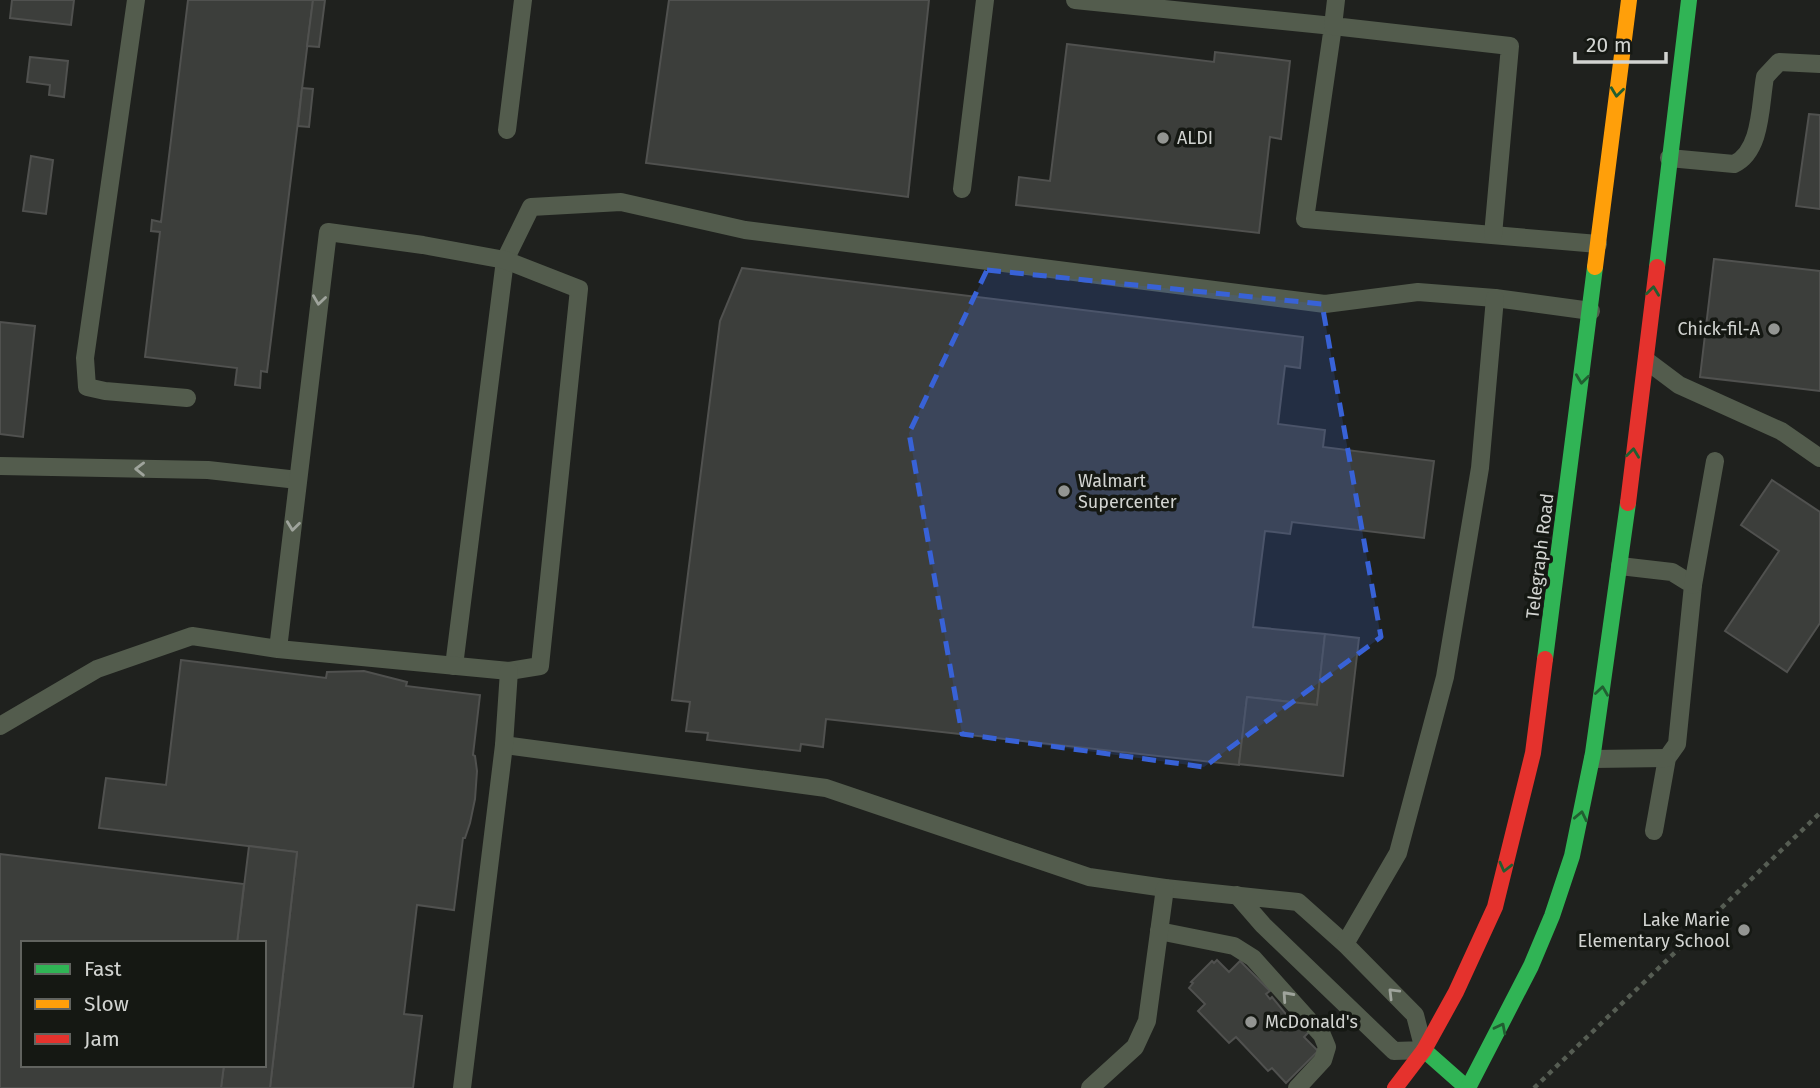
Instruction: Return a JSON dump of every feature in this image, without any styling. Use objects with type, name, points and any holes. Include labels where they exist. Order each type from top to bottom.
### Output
[{"type":"main road","name":"Telegraph Road","points":[[1395,1088],[1424,1051],[1456,992],[1495,906],[1539,754],[1595,315],[1598,244],[1629,0]]},
{"type":"main road","points":[[1424,1051],[1467,1088],[1500,1032],[1526,976],[1562,890],[1580,822],[1587,758],[1620,566],[1640,355],[1689,0]]},
{"type":"lane","points":[[136,0],[85,358],[86,387],[187,398]]},
{"type":"lane","points":[[507,130],[523,0]]},
{"type":"lane","points":[[962,189],[985,0]]},
{"type":"lane","points":[[1075,0],[1510,46],[1493,235]]},
{"type":"lane","points":[[1336,0],[1305,219],[1598,244]]},
{"type":"lane","points":[[1669,158],[1734,164],[1741,161],[1754,142],[1765,77],[1770,70],[1779,62],[1820,64]]},
{"type":"lane","points":[[453,666],[505,260],[531,207],[621,202],[745,230],[1325,304],[1418,292],[1495,298],[1595,315]]},
{"type":"lane","points":[[0,726],[97,669],[192,636],[278,649],[509,671],[540,666],[579,289],[505,260],[424,244],[328,232],[278,649]]},
{"type":"lane","points":[[1345,944],[1398,853],[1445,677],[1480,468],[1495,298]]},
{"type":"lane","points":[[1640,355],[1679,385],[1781,431],[1820,458]]},
{"type":"lane","points":[[1654,831],[1667,758],[1677,744],[1693,585],[1715,461]]},
{"type":"lane","points":[[0,466],[208,470],[298,480]]},
{"type":"lane","points":[[1620,566],[1672,572],[1693,585]]},
{"type":"lane","points":[[461,1088],[504,745],[509,671]]},
{"type":"lane","points":[[504,745],[825,788],[1089,877],[1297,902],[1345,944],[1415,1015],[1424,1051],[1394,1051],[1263,925],[1237,895]]},
{"type":"lane","points":[[1587,758],[1667,758]]},
{"type":"lane","points":[[1090,1088],[1135,1048],[1147,1021],[1165,888]]},
{"type":"lane","points":[[1159,930],[1234,946],[1253,958],[1322,1035],[1327,1048],[1323,1059],[1297,1088]]},
{"type":"path","points":[[1534,1088],[1820,813]]},
{"type":"highlighted area","points":[[987,270],[1322,304],[1381,637],[1204,767],[962,734],[909,433]]},
{"type":"building","points":[[12,0],[74,0],[71,25],[10,18]]},
{"type":"building","points":[[188,0],[313,0],[267,372],[261,371],[260,388],[235,385],[237,368],[145,357],[160,232],[151,231],[152,220],[161,222]]},
{"type":"building","points":[[313,0],[325,0],[319,47],[307,46]]},
{"type":"building","points":[[669,0],[929,0],[908,197],[646,163]]},
{"type":"building","name":"ALDI","points":[[1067,44],[1214,62],[1215,52],[1290,61],[1281,139],[1270,137],[1259,233],[1016,205],[1019,177],[1050,181]]},
{"type":"building","points":[[30,57],[68,61],[64,97],[49,95],[50,85],[27,82]]},
{"type":"building","points":[[302,88],[313,89],[309,127],[298,126]]},
{"type":"building","points":[[1809,114],[1820,115],[1820,209],[1796,206]]},
{"type":"building","points":[[31,156],[53,160],[46,214],[23,211]]},
{"type":"building","points":[[1714,259],[1820,271],[1820,391],[1700,377]]},
{"type":"building","name":"Walmart Supercenter","points":[[742,268],[1303,337],[1300,368],[1285,366],[1278,424],[1325,430],[1323,447],[1434,461],[1424,538],[1292,522],[1290,534],[1265,531],[1253,627],[1325,634],[1317,705],[1247,697],[1239,765],[826,719],[823,747],[801,744],[800,751],[707,740],[708,733],[686,731],[690,702],[672,700],[720,321]]},
{"type":"building","points":[[0,322],[35,326],[23,437],[0,434]]},
{"type":"building","points":[[1772,480],[1820,512],[1820,623],[1787,672],[1725,631],[1779,551],[1741,525]]},
{"type":"building","points":[[1325,634],[1359,638],[1343,776],[1239,764],[1247,697],[1317,705]]},
{"type":"building","points":[[181,660],[326,678],[327,672],[364,671],[407,682],[406,686],[480,695],[473,755],[477,771],[475,799],[470,823],[463,838],[454,910],[417,905],[404,1014],[422,1016],[413,1088],[270,1088],[297,852],[99,828],[106,778],[166,785]]},
{"type":"building","points":[[249,846],[297,852],[270,1088],[221,1088],[224,1067],[266,1067],[266,941],[237,941]]},
{"type":"building","points":[[0,854],[244,884],[237,941],[21,941],[21,1067],[224,1067],[221,1088],[0,1088]]},
{"type":"building","name":"McDonald's","points":[[1217,960],[1229,972],[1240,961],[1270,991],[1266,994],[1270,999],[1272,997],[1294,1024],[1298,1020],[1309,1032],[1304,1037],[1318,1051],[1286,1083],[1272,1068],[1268,1071],[1236,1037],[1229,1043],[1198,1011],[1205,1004],[1189,988],[1193,983],[1191,982],[1212,961],[1214,963]]},
{"type":"traffic: fast","points":[[1657,267],[1689,0]]},
{"type":"traffic: fast","points":[[1545,659],[1595,267]]},
{"type":"traffic: fast","points":[[1468,1088],[1531,966],[1552,916],[1572,856],[1593,753],[1628,503]]},
{"type":"traffic: fast","points":[[1424,1050],[1467,1088]]},
{"type":"traffic: slow","points":[[1595,267],[1629,0]]},
{"type":"traffic: jam","points":[[1628,503],[1657,267]]},
{"type":"traffic: jam","points":[[1395,1088],[1424,1050],[1456,992],[1495,907],[1533,753],[1545,659]]},
{"type":"place","name":"ALDI","points":[[1163,138]]},
{"type":"place","name":"Chick-fil-A","points":[[1774,329]]},
{"type":"place","name":"Walmart Supercenter","points":[[1064,491]]},
{"type":"place","name":"Lake Marie Elementary School","points":[[1744,930]]},
{"type":"place","name":"McDonald's","points":[[1251,1022]]}]
